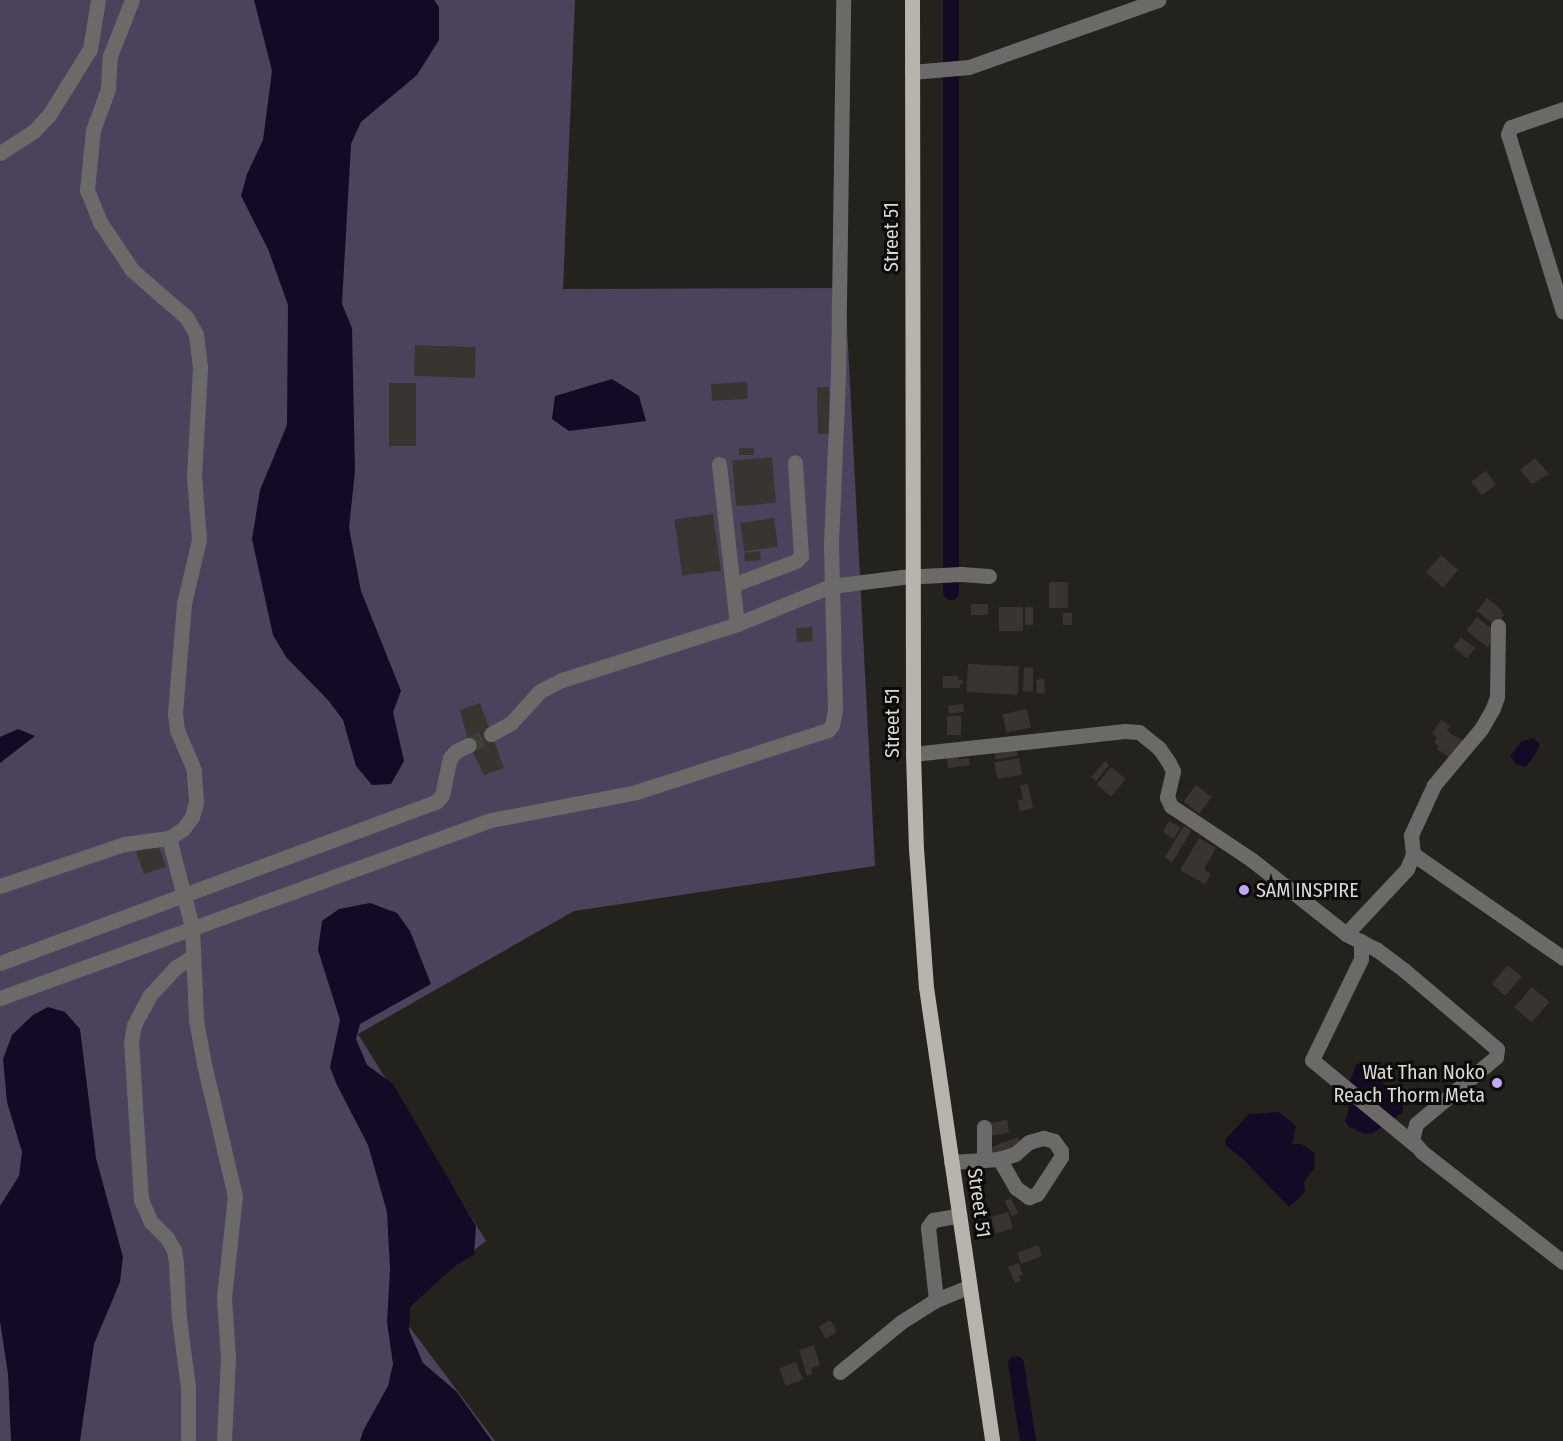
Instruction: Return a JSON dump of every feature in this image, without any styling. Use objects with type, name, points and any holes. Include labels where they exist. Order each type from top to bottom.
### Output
[{"type":"main road","name":"Street 51","points":[[912,0],[907,576],[916,848],[926,987],[951,1162],[946,1218],[950,1294],[992,1441]]},
{"type":"street","points":[[0,153],[34,131],[49,115],[90,49],[98,0]]},
{"type":"street","points":[[0,886],[124,844],[169,838],[183,829],[192,817],[197,790],[194,770],[177,730],[176,712],[184,603],[198,555],[199,540],[194,476],[200,367],[196,334],[186,317],[132,270],[100,222],[87,190],[93,130],[108,89],[110,56],[132,0]]},
{"type":"street","points":[[0,998],[491,820],[636,792],[823,734],[832,725],[835,709],[831,586],[838,375],[843,0]]},
{"type":"street","points":[[912,72],[969,68],[1158,0]]},
{"type":"street","points":[[90,49],[110,56]]},
{"type":"street","points":[[1563,109],[1511,127],[1508,134],[1563,312]]},
{"type":"street","points":[[735,584],[796,561],[801,556],[795,462]]},
{"type":"street","points":[[719,464],[735,584],[737,624]]},
{"type":"street","points":[[491,734],[511,723],[540,691],[562,680],[737,624],[831,586],[907,576],[961,574],[989,576]]},
{"type":"street","points":[[1346,934],[1407,869],[1413,854],[1411,835],[1434,785],[1480,729],[1493,708],[1497,697],[1498,626]]},
{"type":"street","points":[[913,754],[1125,730],[1139,732],[1159,748],[1173,771],[1167,797],[1171,806],[1252,860],[1346,934],[1361,941],[1413,977],[1476,1029],[1498,1052],[1496,1057],[1416,1124],[1412,1135],[1415,1145]]},
{"type":"street","points":[[0,963],[436,802],[442,795],[450,758],[469,745]]},
{"type":"street","points":[[169,838],[192,927],[196,1020],[204,1064],[235,1196],[224,1291],[228,1357],[224,1441]]},
{"type":"street","points":[[1413,854],[1563,958]]},
{"type":"street","points":[[1361,941],[1361,959],[1312,1060],[1563,1262]]},
{"type":"street","points":[[188,1441],[188,1387],[179,1319],[176,1263],[167,1238],[151,1222],[141,1200],[131,1043],[134,1025],[150,995],[176,967],[192,957]]},
{"type":"street","points":[[951,1162],[991,1159],[984,1127]]},
{"type":"street","points":[[840,1372],[885,1334],[950,1294],[927,1233],[946,1218]]},
{"type":"shaded area","points":[[0,0],[575,0],[563,289],[845,288],[875,866],[574,911],[358,1034],[486,1241],[396,1309],[495,1441],[0,1441]]},
{"type":"shaded area","points":[[254,0],[434,0],[439,7],[439,40],[417,75],[361,122],[351,144],[342,304],[352,328],[355,471],[349,528],[361,591],[401,691],[393,712],[404,761],[391,784],[372,785],[356,766],[343,720],[328,700],[286,657],[273,635],[252,539],[260,490],[287,425],[288,305],[268,249],[241,196],[247,174],[263,140],[272,71]]},
{"type":"shaded area","points":[[612,379],[639,396],[646,421],[569,431],[552,419],[555,396]]},
{"type":"shaded area","points":[[18,729],[35,736],[0,763],[0,737]]},
{"type":"shaded area","points":[[1533,738],[1540,745],[1534,756],[1525,767],[1516,764],[1510,756],[1522,741]]},
{"type":"shaded area","points":[[370,903],[397,913],[410,931],[431,984],[360,1024],[356,1039],[367,1065],[393,1084],[476,1226],[474,1255],[456,1265],[410,1307],[409,1330],[423,1363],[457,1392],[492,1441],[360,1441],[363,1431],[388,1386],[393,1364],[387,1322],[390,1270],[387,1212],[368,1145],[330,1067],[340,1020],[318,950],[322,921],[339,909]]},
{"type":"shaded area","points":[[48,1007],[65,1012],[80,1029],[96,1158],[123,1257],[120,1282],[94,1344],[80,1441],[11,1441],[8,1374],[0,1321],[0,1206],[19,1176],[22,1152],[7,1102],[3,1059],[12,1035],[33,1015]]},
{"type":"shaded area","points":[[1357,1063],[1382,1082],[1403,1105],[1403,1112],[1373,1133],[1365,1134],[1349,1127],[1345,1121],[1353,1094],[1350,1081]]},
{"type":"shaded area","points":[[1279,1112],[1296,1126],[1292,1144],[1301,1144],[1315,1153],[1315,1167],[1304,1182],[1305,1192],[1289,1207],[1244,1160],[1226,1146],[1225,1140],[1249,1114]]},
{"type":"building","points":[[415,345],[476,347],[475,378],[414,376]]},
{"type":"building","points":[[747,382],[748,399],[712,401],[711,384]]},
{"type":"building","points":[[389,383],[416,383],[416,446],[389,446]]},
{"type":"building","points":[[817,387],[829,387],[830,434],[818,434]]},
{"type":"building","points":[[739,448],[754,448],[754,455],[739,455]]},
{"type":"building","points":[[772,457],[776,503],[736,506],[732,460]]},
{"type":"building","points":[[1535,458],[1549,474],[1532,484],[1520,470]]},
{"type":"building","points":[[1486,471],[1496,485],[1481,495],[1471,482]]},
{"type":"building","points":[[713,514],[721,570],[682,576],[674,519]]},
{"type":"building","points":[[774,518],[778,547],[744,551],[740,523]]},
{"type":"building","points":[[760,551],[761,560],[745,562],[744,553]]},
{"type":"building","points":[[1441,555],[1458,570],[1443,587],[1426,572]]},
{"type":"building","points":[[1049,582],[1068,582],[1068,608],[1049,608]]},
{"type":"building","points":[[1487,598],[1503,611],[1501,613],[1504,615],[1500,620],[1497,618],[1493,624],[1477,611]]},
{"type":"building","points":[[971,604],[988,604],[988,615],[971,615]]},
{"type":"building","points":[[999,607],[1023,607],[1023,631],[999,631]]},
{"type":"building","points":[[1025,607],[1033,607],[1033,625],[1025,625]]},
{"type":"building","points":[[1063,613],[1072,613],[1072,625],[1063,625]]},
{"type":"building","points":[[1477,617],[1498,634],[1487,647],[1466,630]]},
{"type":"building","points":[[812,627],[813,641],[797,642],[796,628]]},
{"type":"building","points":[[1461,637],[1475,648],[1467,658],[1453,647]]},
{"type":"building","points":[[968,664],[1019,667],[1017,695],[967,692]]},
{"type":"building","points":[[1024,667],[1033,668],[1033,692],[1023,691]]},
{"type":"building","points":[[943,676],[958,676],[958,680],[963,680],[963,684],[960,684],[960,688],[943,688]]},
{"type":"building","points":[[1044,679],[1045,693],[1037,694],[1036,680]]},
{"type":"building","points":[[480,703],[504,768],[484,775],[469,745],[460,710]]},
{"type":"building","points":[[963,704],[964,712],[949,714],[948,706]]},
{"type":"building","points":[[1027,709],[1031,728],[1006,733],[1003,714]]},
{"type":"building","points":[[947,716],[961,716],[961,735],[947,735]]},
{"type":"building","points":[[1441,720],[1450,726],[1447,731],[1463,741],[1452,759],[1437,749],[1439,746],[1434,743],[1437,738],[1432,734]]},
{"type":"building","points":[[1017,750],[1018,756],[995,760],[994,754]]},
{"type":"building","points":[[959,755],[959,759],[969,758],[970,765],[948,768],[947,756]]},
{"type":"building","points":[[1019,758],[1022,775],[997,779],[994,762]]},
{"type":"building","points":[[1105,761],[1109,765],[1096,781],[1091,777]]},
{"type":"building","points":[[1111,767],[1126,779],[1111,797],[1097,785]]},
{"type":"building","points":[[1028,784],[1033,808],[1020,811],[1018,800],[1023,799],[1020,785]]},
{"type":"building","points":[[1196,785],[1212,797],[1199,814],[1183,802]]},
{"type":"building","points":[[1169,821],[1180,827],[1174,839],[1163,832]]},
{"type":"building","points":[[1184,826],[1192,831],[1172,862],[1164,857]]},
{"type":"building","points":[[1199,838],[1216,848],[1204,869],[1211,874],[1205,884],[1180,870]]},
{"type":"building","points":[[158,844],[166,867],[144,874],[136,851]]},
{"type":"building","points":[[1508,965],[1522,977],[1505,996],[1492,984]]},
{"type":"building","points":[[1532,987],[1549,1002],[1532,1022],[1514,1007]]},
{"type":"building","points":[[1007,1120],[1009,1133],[991,1136],[989,1123]]},
{"type":"building","points":[[1018,1137],[1023,1147],[993,1157],[989,1148]]},
{"type":"building","points":[[1011,1198],[1018,1213],[1012,1216],[1005,1201]]},
{"type":"building","points":[[1008,1212],[1013,1228],[996,1234],[991,1217]]},
{"type":"building","points":[[1038,1245],[1042,1256],[1021,1264],[1017,1253]]},
{"type":"building","points":[[1019,1263],[1023,1275],[1019,1276],[1021,1281],[1015,1283],[1008,1267]]},
{"type":"building","points":[[830,1320],[837,1332],[826,1339],[819,1326]]},
{"type":"building","points":[[814,1345],[820,1365],[811,1368],[812,1374],[807,1376],[799,1350]]},
{"type":"building","points":[[796,1362],[803,1380],[786,1386],[779,1368]]},
{"type":"waterway","points":[[951,0],[951,592]]},
{"type":"waterway","points":[[1016,1364],[1028,1441]]},
{"type":"tunnel","points":[[469,745],[491,734]]},
{"type":"place","name":"SAM INSPIRE","points":[[1244,890]]},
{"type":"place","name":"Wat Than Noko Reach Thorm Meta","points":[[1497,1083]]}]
